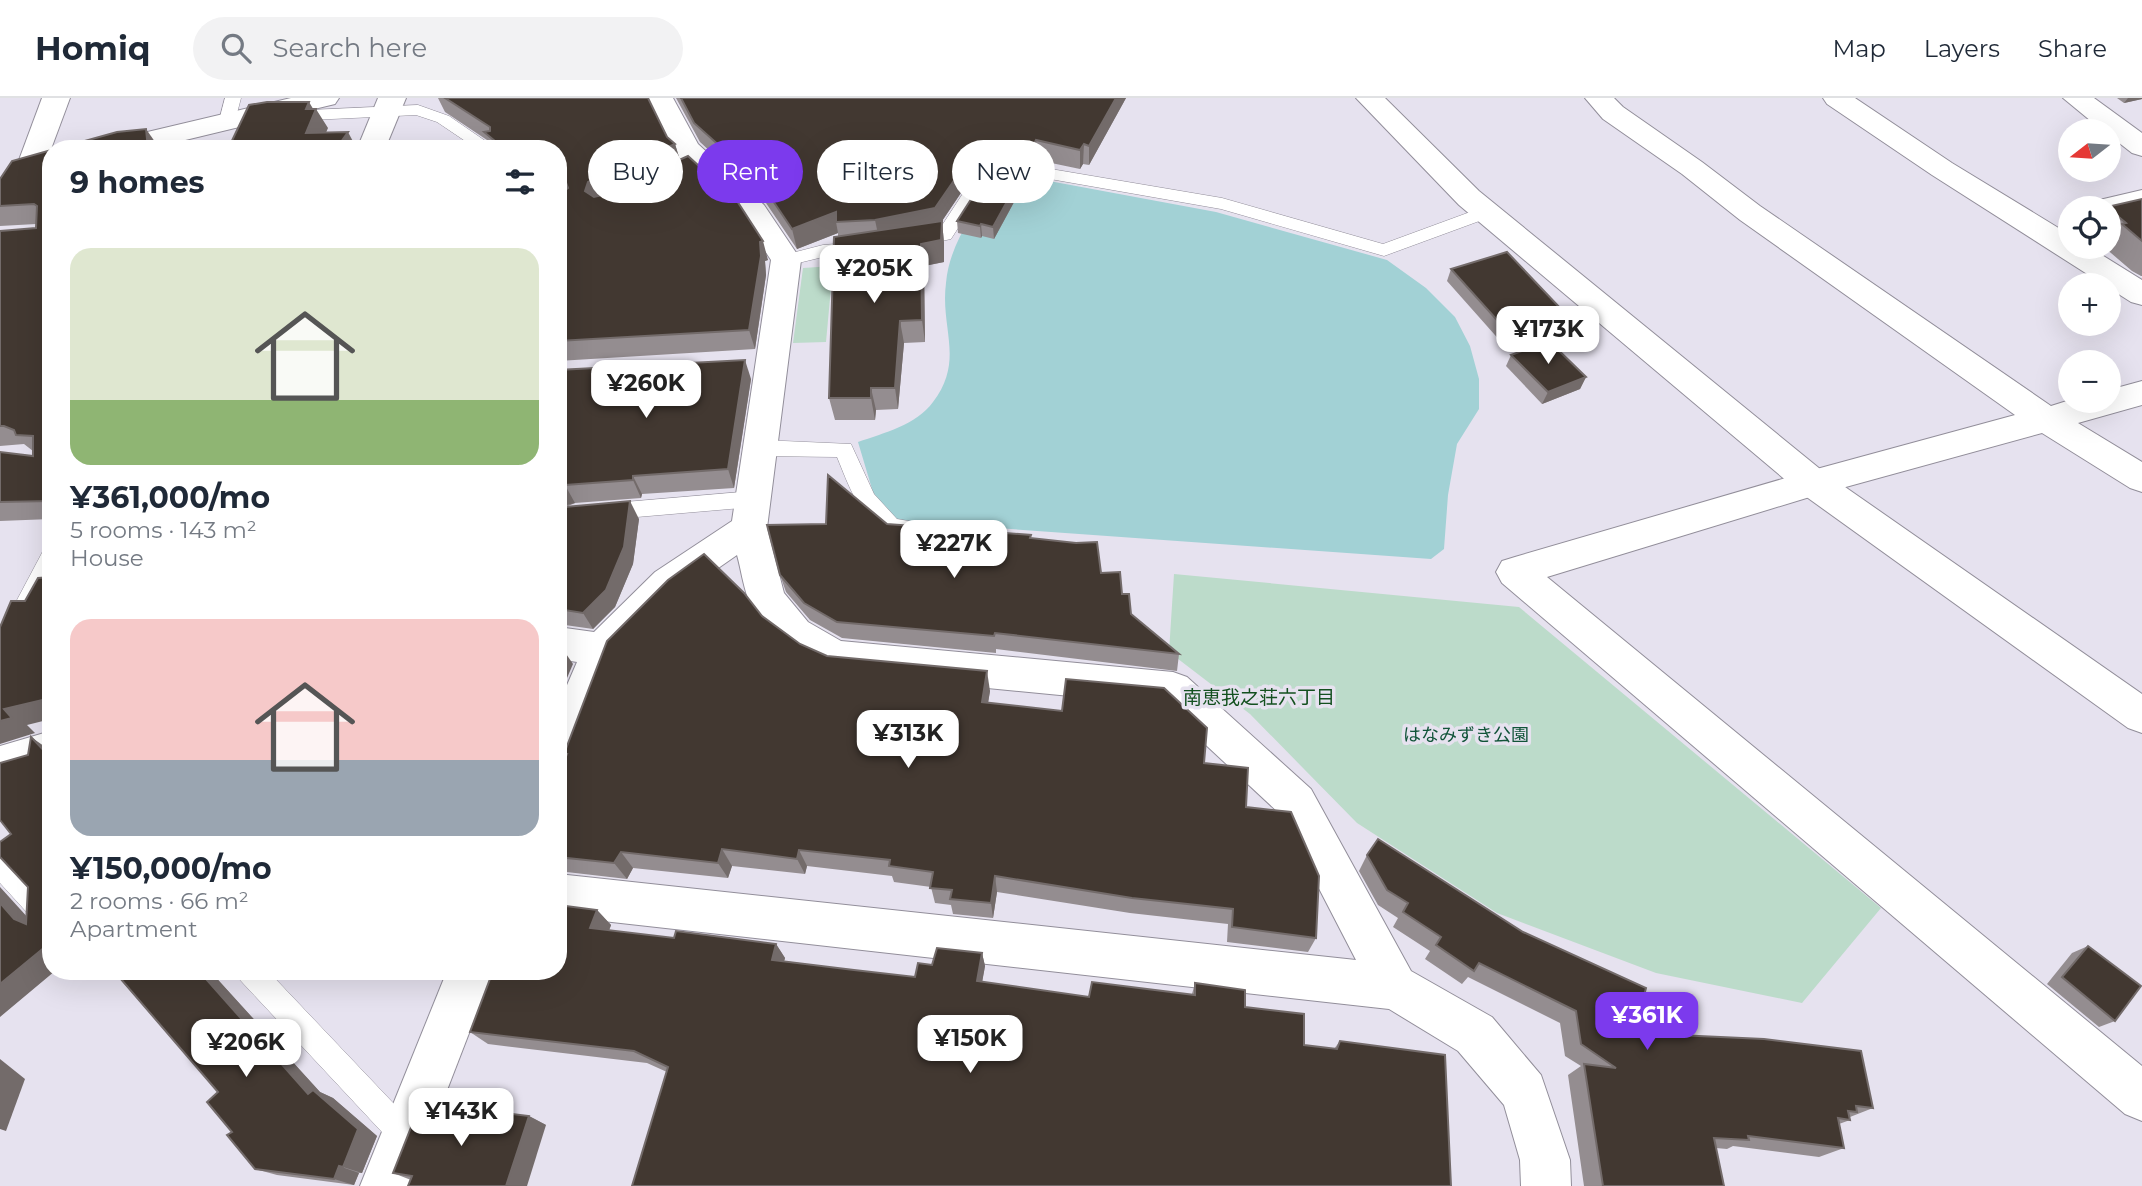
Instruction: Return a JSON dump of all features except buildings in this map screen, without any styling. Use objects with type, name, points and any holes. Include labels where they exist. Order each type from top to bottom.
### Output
[{"type":"street","points":[[46,140],[56,98]]},
{"type":"street","points":[[141,140],[236,112],[279,109],[325,98]]},
{"type":"street","points":[[659,98],[695,166],[754,212],[786,260],[759,363],[760,448],[751,514],[767,599],[794,633],[834,657],[1172,689],[1296,802],[1395,987]]},
{"type":"street","points":[[1370,98],[1487,212],[1636,339],[1813,482],[2142,716]]},
{"type":"street","points":[[1598,98],[1613,113],[1692,168],[1750,213],[2047,420],[2142,479]]},
{"type":"street","points":[[1837,98],[1942,169],[2142,294]]},
{"type":"street","points":[[2077,98],[2142,147]]},
{"type":"street","points":[[375,140],[389,105]]},
{"type":"street","points":[[231,140],[236,112]]},
{"type":"street","points":[[0,176],[40,166]]},
{"type":"street","points":[[2121,204],[2142,199]]},
{"type":"street","points":[[2034,225],[2058,219]]},
{"type":"street","points":[[2142,393],[1813,482],[1515,572],[2142,1097]]},
{"type":"street","points":[[567,733],[602,649],[668,583],[751,514]]},
{"type":"street","points":[[567,644],[602,649]]},
{"type":"street","points":[[0,764],[42,752]]},
{"type":"street","points":[[567,896],[1395,987],[1475,1034],[1524,1092],[1545,1160],[1546,1186]]},
{"type":"street","points":[[385,1186],[466,980]]},
{"type":"lane","points":[[279,109],[283,115],[290,116],[389,105],[418,110],[443,120],[475,140]]},
{"type":"lane","points":[[786,260],[823,251],[885,246],[945,235],[981,179],[1033,171],[1222,204],[1384,250],[1487,212]]},
{"type":"lane","points":[[760,448],[844,449],[865,499],[891,526],[938,533]]},
{"type":"lane","points":[[575,514],[751,514]]},
{"type":"lane","points":[[19,619],[42,574]]},
{"type":"lane","points":[[0,865],[42,910]]},
{"type":"lane","points":[[258,980],[405,1136]]},
{"type":"green space","points":[[833,266],[826,342],[793,343],[803,268]]},
{"type":"green space","name":"はなみずき公園","points":[[1174,574],[1519,607],[1881,908],[1802,1003],[1656,973],[1497,913],[1357,823],[1250,714],[1169,652]]},
{"type":"shaded area","points":[[1055,182],[1216,212],[1387,260],[1426,288],[1455,317],[1470,346],[1479,379],[1479,409],[1457,444],[1448,495],[1444,549],[1431,559],[897,521],[875,499],[858,442],[918,417],[933,402],[942,387],[950,358],[946,283],[951,257],[980,203],[1055,203]]},
{"type":"district","name":"南恵我之荘六丁目","points":[[1259,697]]}]
